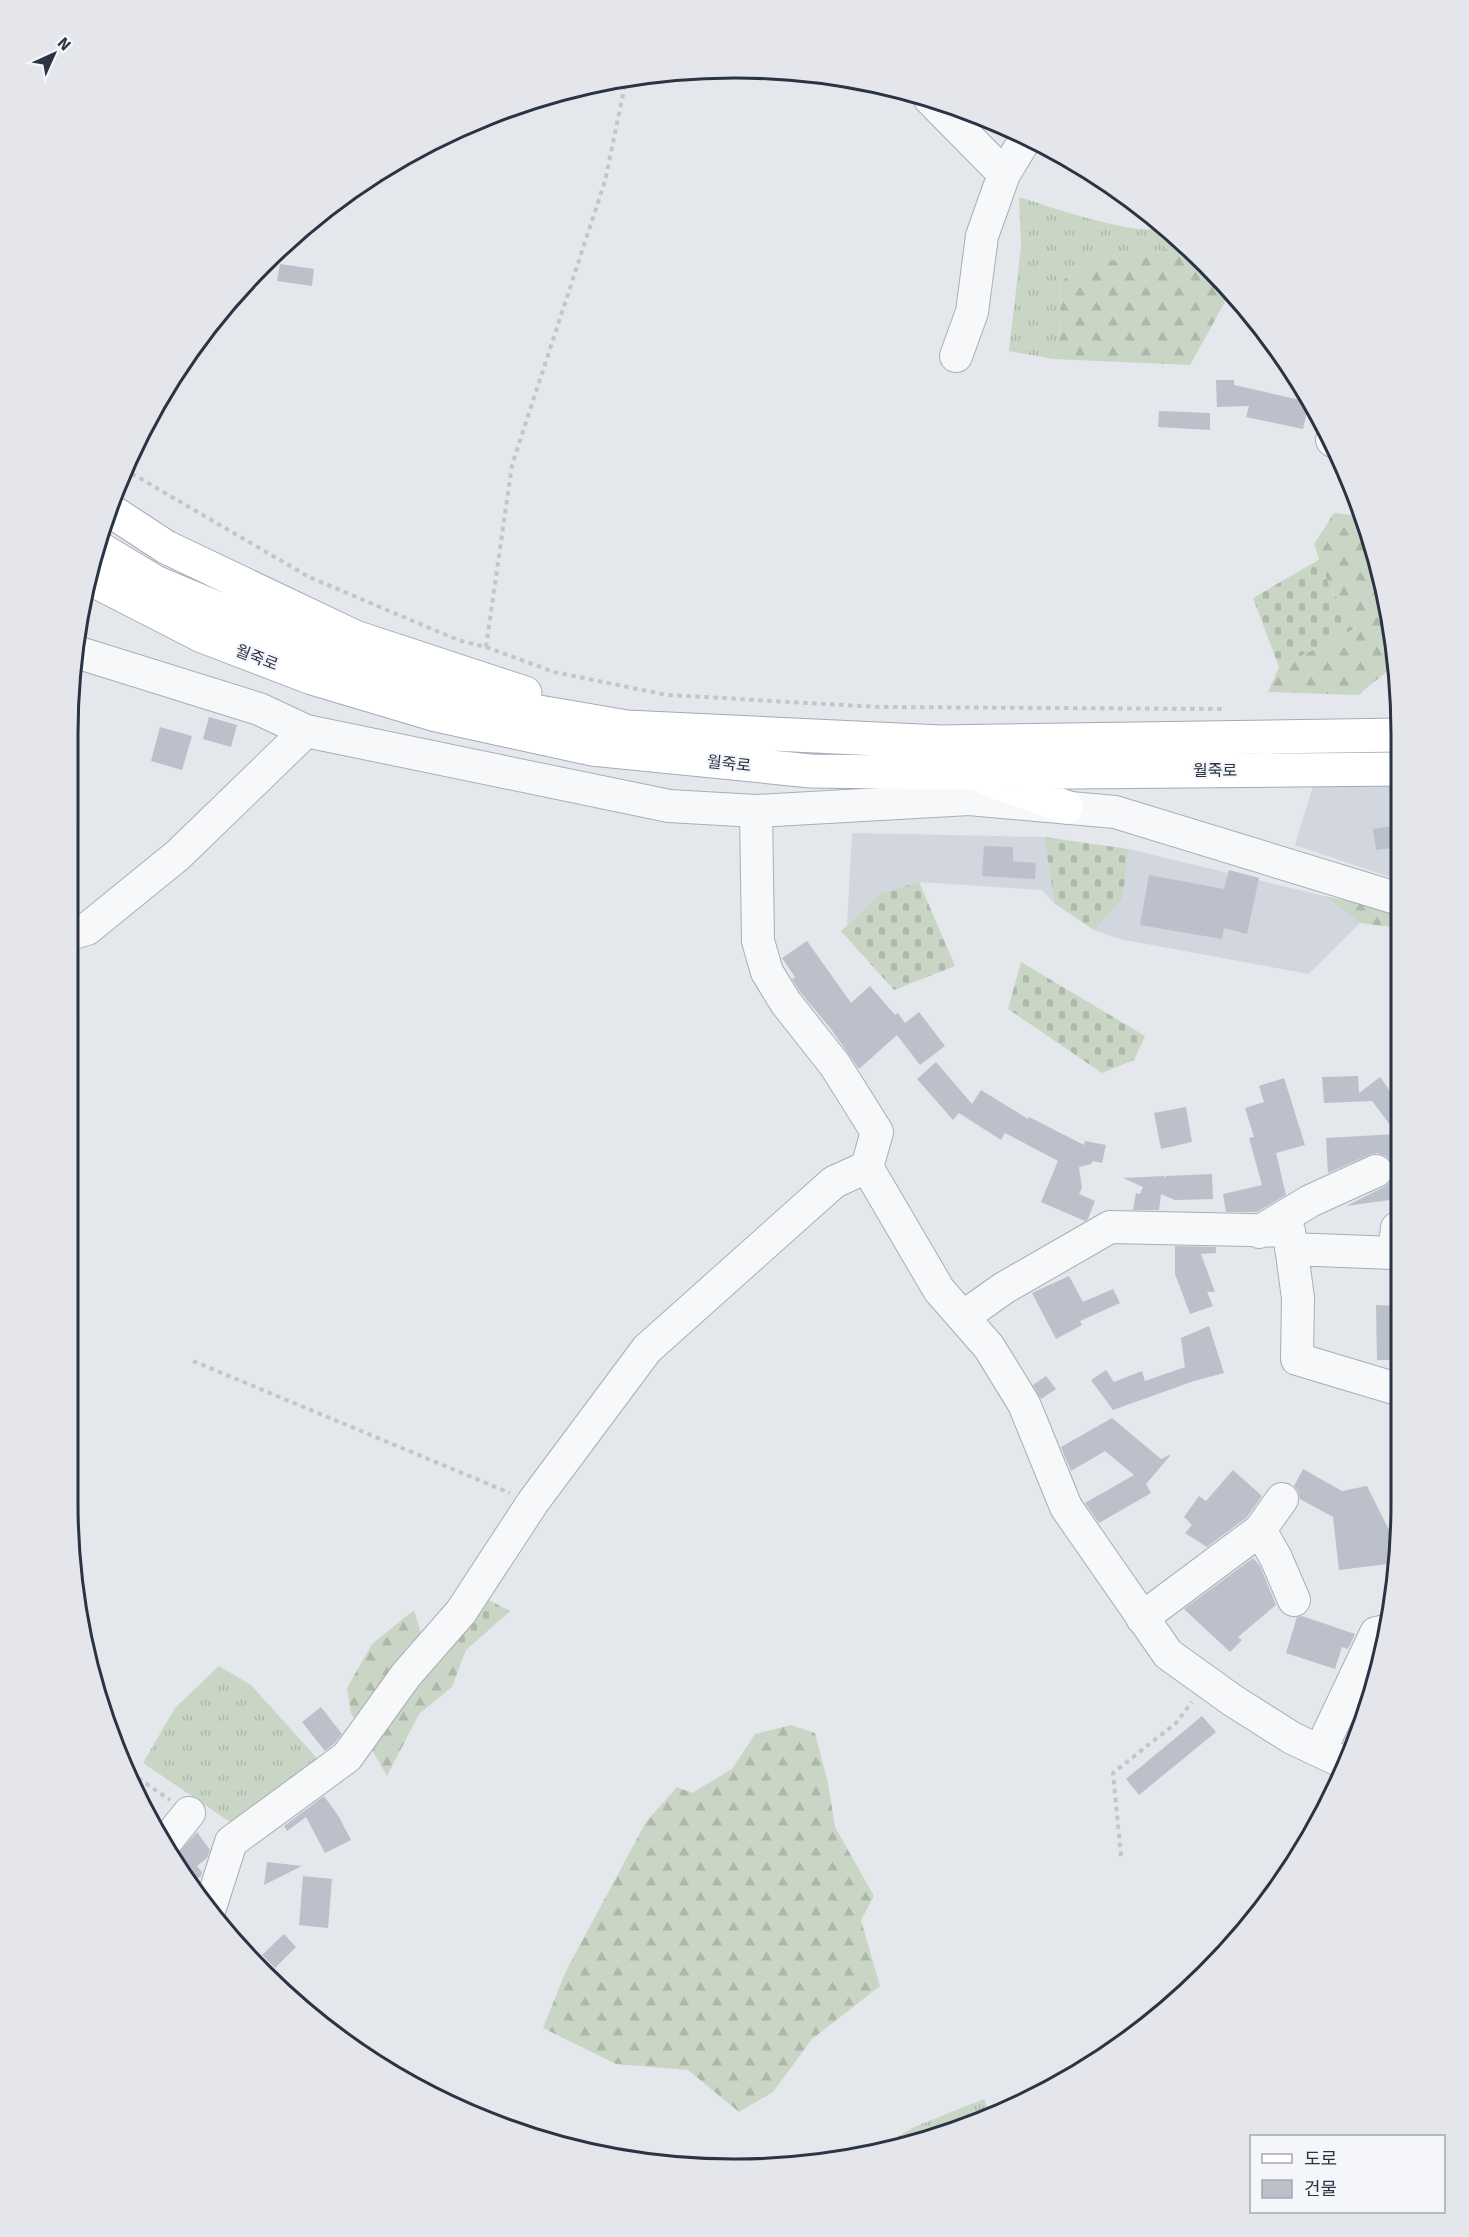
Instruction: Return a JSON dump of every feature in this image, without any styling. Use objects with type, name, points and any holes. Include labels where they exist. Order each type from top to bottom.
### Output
[{"type":"main road","points":[[116,514],[166,547],[355,637],[627,727]]},
{"type":"main road","name":"월죽로","points":[[104,551],[155,582],[286,637],[456,698],[627,727],[941,742],[1391,735]]},
{"type":"main road","name":"월죽로","points":[[96,582],[202,636],[312,678],[436,715],[592,749],[812,771],[968,773],[1391,769]]},
{"type":"main road","points":[[968,773],[1066,807]]},
{"type":"street","points":[[943,112],[1004,174]]},
{"type":"street","points":[[956,356],[972,312],[982,236],[1004,174],[1022,145]]},
{"type":"street","points":[[83,654],[259,709],[306,731],[669,806],[756,810],[969,799],[1115,812],[1391,897]]},
{"type":"street","points":[[78,932],[87,929],[178,855],[306,731]]},
{"type":"street","points":[[756,810],[758,941],[767,972],[786,1003],[836,1065],[878,1132],[867,1167],[939,1290],[989,1347],[1024,1404],[1066,1507],[1168,1654],[1292,1738],[1334,1758],[1378,1633]]},
{"type":"street","points":[[213,1900],[231,1842],[347,1757],[406,1675],[461,1612],[533,1502],[647,1348],[834,1182],[867,1167]]},
{"type":"street","points":[[1258,1232],[1310,1201],[1376,1171]]},
{"type":"street","points":[[963,1317],[1004,1288],[1110,1227],[1289,1231],[1298,1298],[1297,1359],[1391,1387]]},
{"type":"street","points":[[1291,1249],[1391,1253]]},
{"type":"street","points":[[1142,1618],[1260,1530],[1282,1498]]},
{"type":"street","points":[[1260,1530],[1276,1558],[1294,1600]]},
{"type":"street","points":[[170,1837],[189,1813]]},
{"type":"path","points":[[486,647],[512,465],[605,182],[624,88]]},
{"type":"path","points":[[132,474],[309,577],[458,640],[486,647],[554,672],[667,695],[880,706],[1223,709]]},
{"type":"path","points":[[193,1361],[533,1502]]},
{"type":"path","points":[[1121,1856],[1113,1773],[1176,1723],[1208,1683]]},
{"type":"shaded area","points":[[1391,785],[1391,877],[1295,845],[1313,786]]},
{"type":"shaded area","points":[[852,833],[1044,837],[1055,904],[1042,890],[919,882],[847,925]]},
{"type":"shaded area","points":[[1129,849],[1324,896],[1360,923],[1309,974],[1120,939],[1094,930],[1122,900]]},
{"type":"green space","points":[[1019,197],[1094,220],[1154,230],[1174,247],[1121,261],[1101,259],[1061,281],[1059,348],[1053,359],[1009,351],[1021,246]]},
{"type":"green space","points":[[1174,247],[1199,270],[1226,300],[1190,365],[1053,359],[1059,347],[1061,281],[1101,259],[1121,261]]},
{"type":"green space","points":[[1334,513],[1353,515],[1369,565],[1388,671],[1358,695],[1268,692],[1279,667],[1356,628],[1329,586],[1314,544]]},
{"type":"green space","points":[[1320,559],[1329,586],[1356,628],[1279,667],[1253,598]]},
{"type":"green space","points":[[1044,837],[1129,849],[1122,900],[1094,930],[1055,904]]},
{"type":"green space","points":[[919,882],[955,966],[894,990],[841,931],[882,893]]},
{"type":"green space","points":[[1324,896],[1391,909],[1391,927],[1360,923]]},
{"type":"green space","points":[[1021,962],[1145,1036],[1134,1060],[1102,1073],[1008,1009]]},
{"type":"green space","points":[[481,1596],[510,1611],[466,1650],[443,1642]]},
{"type":"green space","points":[[414,1610],[421,1634],[466,1650],[452,1687],[419,1714],[387,1776],[351,1713],[347,1688],[372,1644]]},
{"type":"green space","points":[[219,1666],[251,1685],[323,1765],[233,1824],[143,1763],[175,1708]]},
{"type":"green space","points":[[791,1725],[815,1733],[828,1783],[835,1827],[874,1896],[861,1920],[880,1986],[812,2039],[773,2092],[739,2112],[688,2070],[616,2064],[543,2028],[566,1971],[646,1822],[677,1787],[692,1793],[732,1769],[755,1734]]},
{"type":"green space","points":[[984,2099],[988,2108],[920,2132],[914,2127]]},
{"type":"green space","points":[[914,2127],[920,2132],[904,2137],[893,2139]]},
{"type":"building","points":[[280,264],[314,269],[312,286],[277,281]]},
{"type":"building","points":[[1216,380],[1234,380],[1234,385],[1299,400],[1307,413],[1303,429],[1246,417],[1249,406],[1217,407]]},
{"type":"building","points":[[1159,411],[1210,413],[1210,430],[1158,427]]},
{"type":"building","points":[[209,717],[237,725],[231,747],[203,739]]},
{"type":"building","points":[[160,727],[192,736],[182,770],[151,761]]},
{"type":"building","points":[[1391,826],[1391,848],[1376,850],[1373,829]]},
{"type":"building","points":[[984,846],[1013,847],[1013,861],[1036,863],[1035,879],[982,876]]},
{"type":"building","points":[[1229,870],[1259,878],[1247,934],[1224,928],[1222,939],[1140,925],[1149,875],[1224,889]]},
{"type":"building","points":[[807,941],[851,1003],[870,986],[905,1023],[919,1012],[945,1046],[920,1065],[897,1035],[859,1069],[831,1029],[801,993],[792,979],[795,977],[782,958]]},
{"type":"building","points":[[936,1062],[972,1104],[981,1090],[1028,1119],[1029,1117],[1084,1145],[1085,1141],[1106,1145],[1102,1163],[1093,1161],[1091,1164],[1079,1167],[1082,1188],[1079,1194],[1095,1201],[1088,1219],[1085,1221],[1041,1202],[1058,1161],[1005,1133],[1001,1140],[959,1113],[953,1120],[917,1079]]},
{"type":"building","points":[[1358,1076],[1359,1093],[1380,1077],[1391,1092],[1391,1126],[1372,1101],[1324,1103],[1322,1077]]},
{"type":"building","points":[[1284,1078],[1305,1145],[1276,1153],[1286,1195],[1257,1212],[1226,1212],[1223,1194],[1262,1185],[1249,1138],[1254,1137],[1245,1108],[1264,1102],[1259,1086]]},
{"type":"building","points":[[1186,1107],[1192,1142],[1161,1149],[1154,1113]]},
{"type":"building","points":[[1391,1134],[1391,1162],[1386,1156],[1377,1153],[1328,1173],[1326,1138]]},
{"type":"building","points":[[1212,1174],[1213,1199],[1175,1200],[1161,1194],[1159,1210],[1133,1210],[1136,1193],[1140,1194],[1143,1187],[1123,1178],[1164,1176],[1166,1178],[1166,1176]]},
{"type":"building","points":[[1391,1180],[1391,1200],[1346,1206],[1384,1187]]},
{"type":"building","points":[[1175,1246],[1216,1247],[1216,1253],[1201,1254],[1215,1292],[1207,1292],[1213,1306],[1190,1314],[1175,1274]]},
{"type":"building","points":[[1069,1276],[1083,1302],[1113,1289],[1120,1303],[1080,1321],[1082,1325],[1056,1339],[1032,1293]]},
{"type":"building","points":[[1376,1305],[1391,1306],[1391,1360],[1377,1360]]},
{"type":"building","points":[[1209,1326],[1224,1373],[1194,1381],[1113,1410],[1091,1380],[1106,1370],[1114,1382],[1142,1371],[1145,1381],[1185,1367],[1181,1338]]},
{"type":"building","points":[[1046,1376],[1056,1389],[1041,1399],[1033,1385]]},
{"type":"building","points":[[1112,1418],[1161,1459],[1170,1456],[1146,1484],[1151,1493],[1099,1523],[1085,1503],[1134,1475],[1105,1451],[1071,1471],[1061,1447]]},
{"type":"building","points":[[1303,1469],[1342,1491],[1367,1486],[1390,1533],[1388,1564],[1339,1570],[1333,1517],[1300,1499],[1294,1486]]},
{"type":"building","points":[[1233,1470],[1262,1496],[1247,1517],[1207,1547],[1185,1533],[1192,1525],[1184,1517],[1199,1496],[1206,1501]]},
{"type":"building","points":[[1253,1558],[1260,1566],[1276,1605],[1238,1637],[1242,1640],[1230,1652],[1184,1609]]},
{"type":"building","points":[[1302,1616],[1355,1634],[1348,1649],[1342,1647],[1335,1669],[1286,1653],[1297,1617]]},
{"type":"building","points":[[321,1707],[342,1734],[325,1751],[302,1722]]},
{"type":"building","points":[[1202,1716],[1216,1732],[1139,1795],[1126,1779]]},
{"type":"building","points":[[324,1796],[339,1817],[351,1840],[325,1853],[306,1817],[287,1831],[284,1826]]},
{"type":"building","points":[[197,1832],[210,1850],[207,1858],[197,1866],[202,1872],[201,1876],[197,1879],[179,1852]]},
{"type":"building","points":[[267,1862],[302,1866],[264,1885]]},
{"type":"building","points":[[303,1876],[332,1879],[328,1928],[299,1925]]},
{"type":"building","points":[[284,1934],[296,1947],[275,1968],[262,1955]]}]
